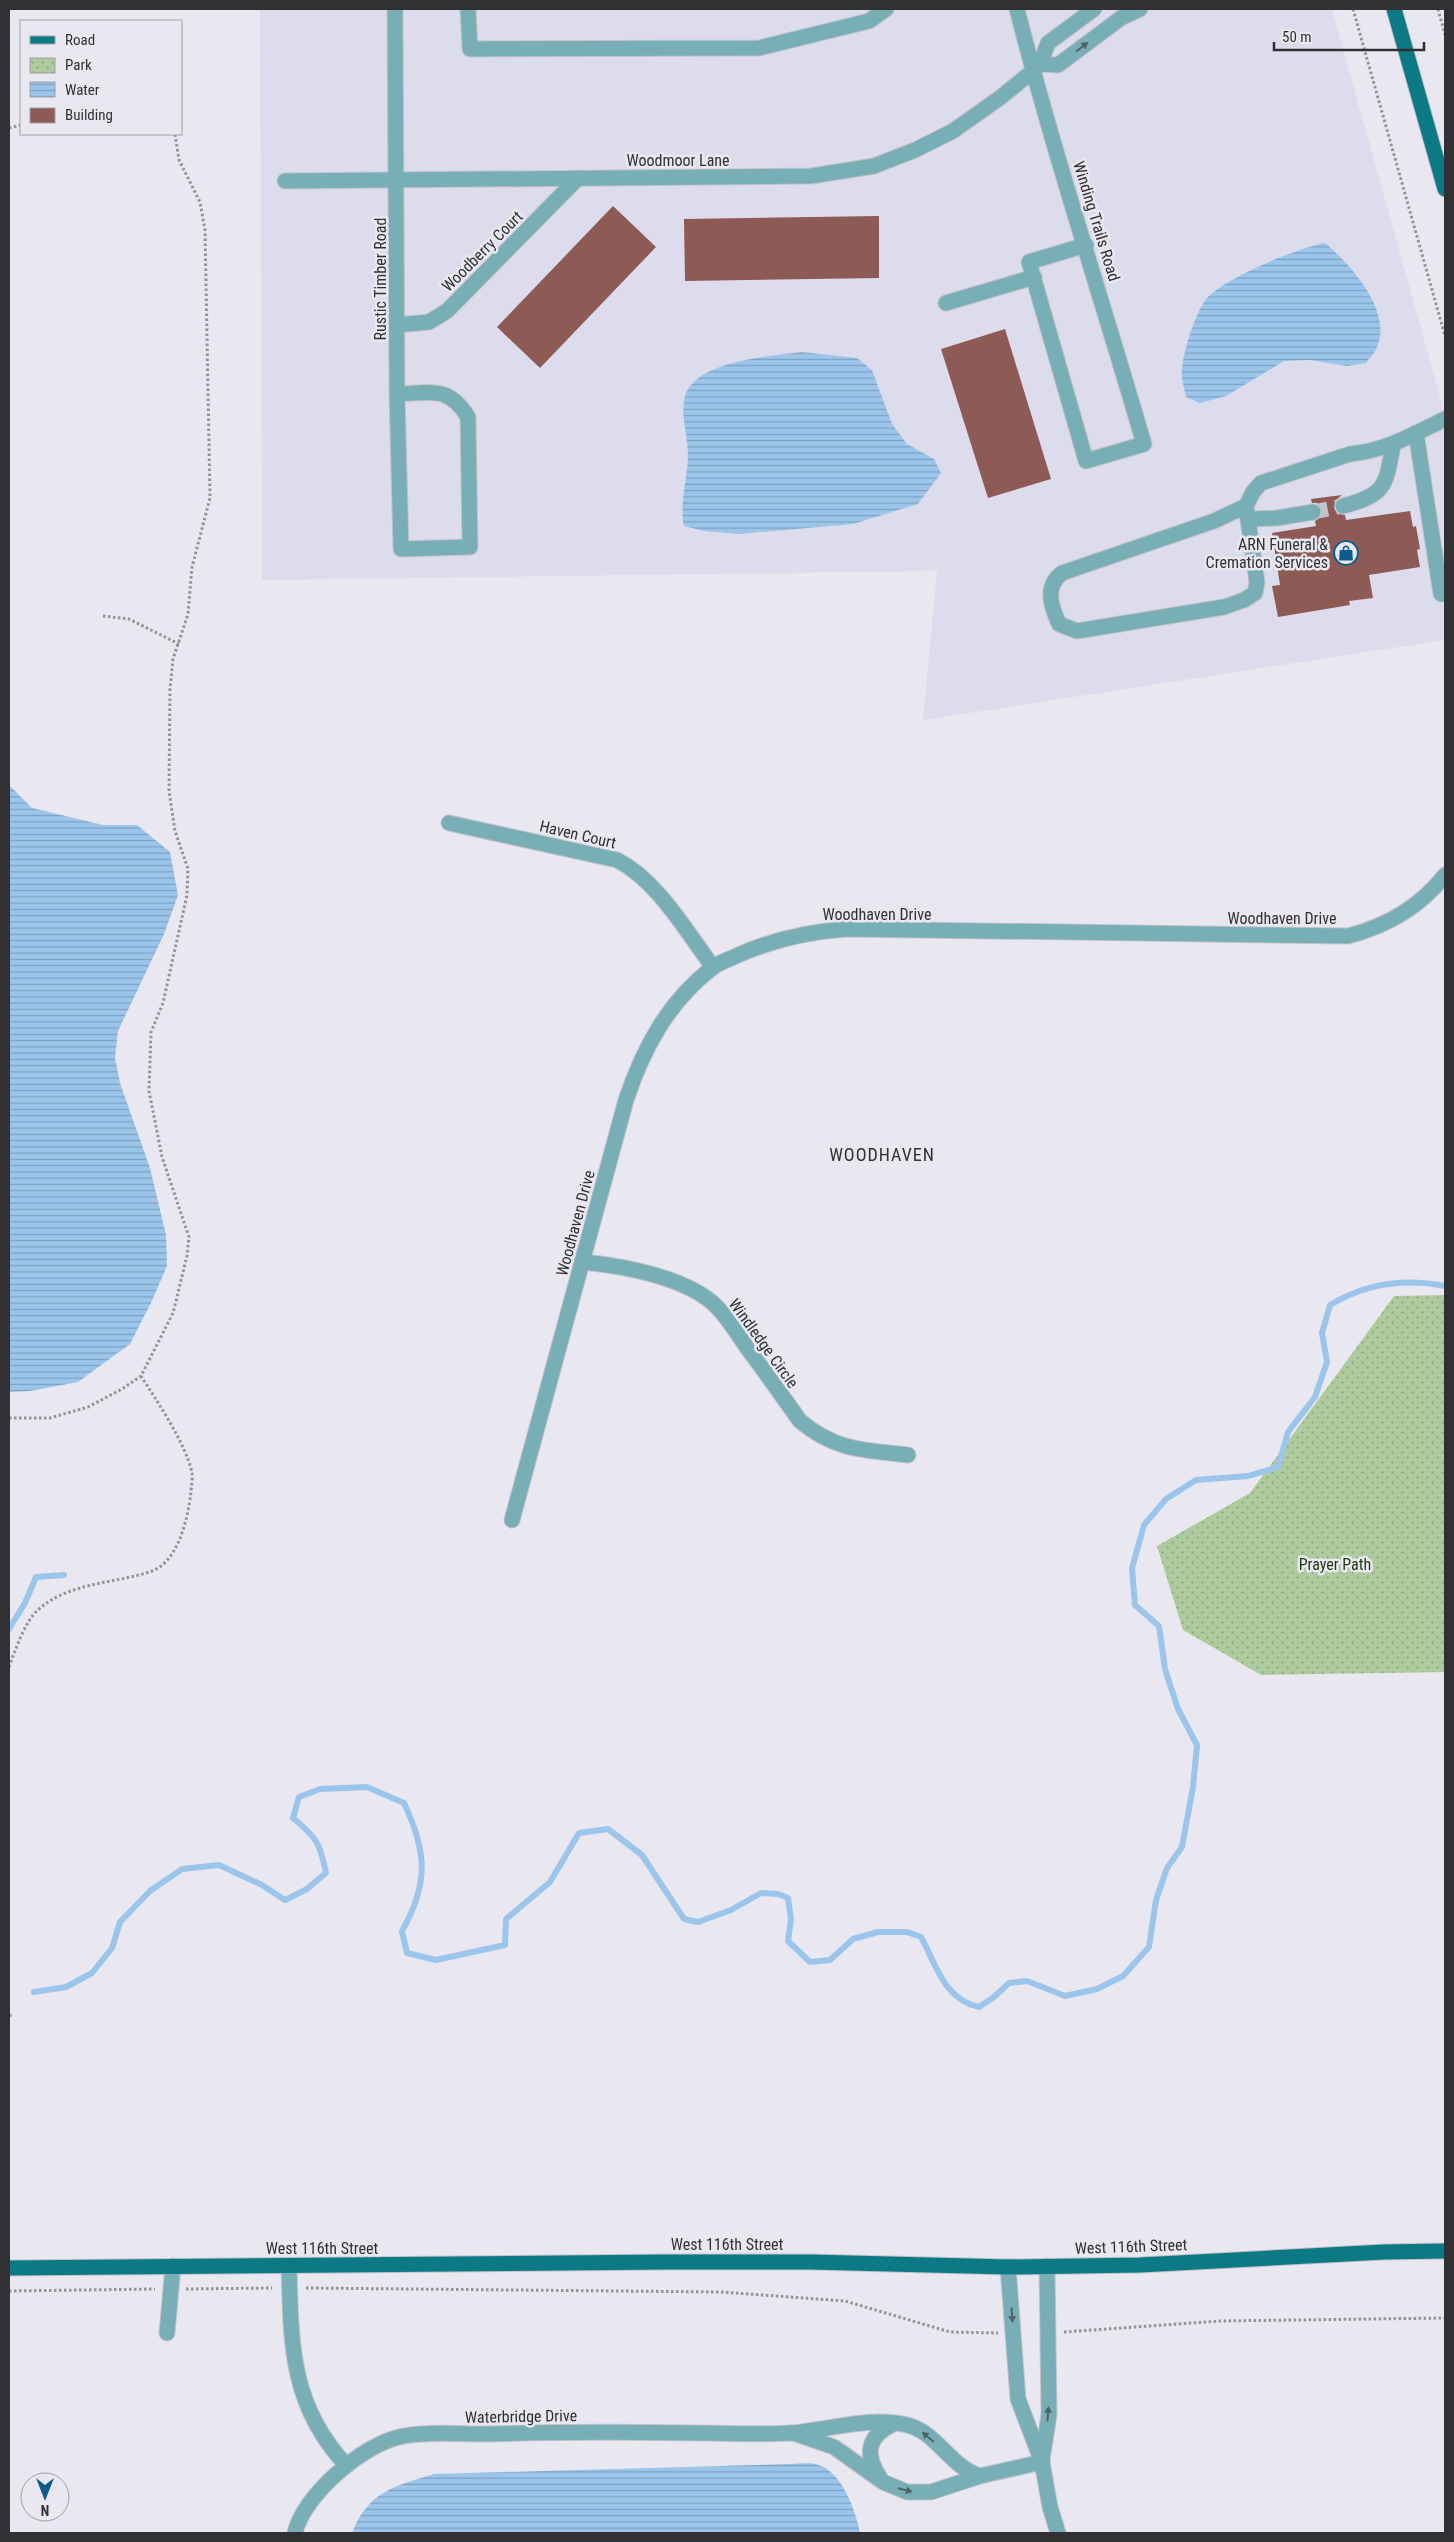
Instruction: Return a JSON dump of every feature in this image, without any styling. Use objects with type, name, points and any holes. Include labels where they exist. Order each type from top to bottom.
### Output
[{"type":"main road","points":[[1394,9],[1445,189]]},
{"type":"main road","name":"West 116th Street","points":[[9,2268],[715,2262],[1008,2267],[1140,2265],[1384,2252],[1445,2251]]},
{"type":"street","name":"Rustic Timber Road","points":[[395,9],[397,394],[400,548],[470,547],[468,417],[460,404],[444,393],[397,394]]},
{"type":"street","points":[[468,9],[470,50],[606,50],[759,48],[869,21],[886,9]]},
{"type":"street","name":"Winding Trails Road","points":[[1017,9],[1036,67],[1144,444],[1086,461],[1034,277]]},
{"type":"street","name":"Woodmoor Lane","points":[[285,181],[811,176],[874,166],[915,150],[953,131],[1001,97],[1036,67],[1048,43],[1094,9]]},
{"type":"street","points":[[1036,67],[1058,65],[1121,18],[1140,9]]},
{"type":"street","name":"Woodberry Court","points":[[398,325],[429,322],[447,311],[578,178]]},
{"type":"street","points":[[946,303],[1034,277],[1029,262],[1086,245]]},
{"type":"street","points":[[1313,512],[1277,518],[1247,512],[1214,521],[1062,573],[1053,580],[1050,590],[1059,624],[1078,631],[1224,607],[1244,600],[1256,593],[1258,582],[1247,512],[1253,492],[1261,484],[1350,454],[1364,453],[1393,445],[1445,419]]},
{"type":"street","points":[[1416,433],[1441,594]]},
{"type":"street","points":[[1343,506],[1366,500],[1380,490],[1386,480],[1393,445]]},
{"type":"street","name":"Haven Court","points":[[449,823],[617,860],[629,866],[657,892],[713,967]]},
{"type":"street","name":"Woodhaven Drive","points":[[512,1520],[626,1100],[638,1064],[674,1005],[713,967],[765,943],[814,931],[846,929],[1348,936],[1371,930],[1399,918],[1418,903],[1445,875]]},
{"type":"street","name":"Windledge Circle","points":[[583,1262],[609,1264],[664,1279],[689,1288],[705,1297],[729,1322],[800,1422],[810,1430],[826,1440],[841,1446],[908,1455]]},
{"type":"street","points":[[167,2333],[173,2266]]},
{"type":"street","points":[[289,2266],[292,2354],[298,2383],[311,2416],[335,2453],[346,2465]]},
{"type":"street","points":[[1042,2462],[1049,2415],[1047,2266]]},
{"type":"street","points":[[1008,2267],[1018,2399],[1042,2462],[1050,2507],[1058,2533]]},
{"type":"street","points":[[883,2482],[871,2463],[871,2449],[874,2438],[881,2430],[894,2423]]},
{"type":"street","name":"Waterbridge Drive","points":[[295,2533],[297,2522],[333,2477],[346,2465],[374,2446],[400,2436],[536,2432],[791,2433],[840,2424],[894,2423],[909,2426],[924,2433],[956,2464],[969,2473],[980,2476]]},
{"type":"street","name":"Waterbridge Drive","points":[[791,2433],[834,2447],[883,2482],[907,2492],[931,2492],[980,2476],[1042,2462]]},
{"type":"path","points":[[1353,9],[1445,336]]},
{"type":"path","points":[[1438,9],[1445,35]]},
{"type":"path","points":[[9,1418],[50,1418],[88,1407],[122,1389],[141,1376],[173,1313],[185,1271],[189,1237],[162,1157],[149,1091],[151,1032],[162,1003],[180,917],[187,895],[188,869],[175,830],[169,791],[170,689],[173,659],[188,614],[192,567],[210,498],[205,230],[200,202],[179,160],[175,135]]},
{"type":"path","points":[[103,616],[129,619],[179,644]]},
{"type":"path","points":[[9,1667],[20,1640],[36,1611],[54,1598],[85,1587],[154,1570],[172,1554],[181,1537],[189,1509],[193,1474],[160,1406],[141,1376]]},
{"type":"path","points":[[176,2289],[275,2288]]},
{"type":"path","points":[[305,2288],[721,2292],[845,2301],[950,2332],[1013,2333]]},
{"type":"path","points":[[9,2291],[156,2289]]},
{"type":"path","points":[[1048,2332],[1091,2332],[1220,2321],[1445,2318]]},
{"type":"shaded area","points":[[260,9],[1332,9],[1445,415],[1445,640],[923,720],[937,571],[262,580]]},
{"type":"green space","name":"Prayer Path","points":[[1445,1295],[1445,1672],[1261,1675],[1183,1630],[1157,1546],[1250,1493],[1394,1296]]},
{"type":"water","points":[[1325,243],[1357,276],[1374,304],[1379,319],[1380,333],[1376,349],[1366,363],[1347,366],[1310,360],[1284,361],[1226,396],[1200,403],[1186,397],[1182,378],[1183,360],[1193,325],[1207,298],[1229,282],[1262,265],[1297,251]]},
{"type":"water","points":[[802,352],[857,358],[872,370],[892,424],[907,444],[934,459],[941,473],[918,504],[853,524],[738,534],[704,531],[684,526],[683,499],[688,463],[683,408],[686,393],[694,382],[706,373],[721,367],[755,358]]},
{"type":"water","points":[[9,785],[32,808],[103,825],[137,825],[170,852],[178,895],[164,934],[118,1031],[115,1058],[120,1083],[150,1168],[166,1235],[167,1266],[130,1344],[78,1382],[30,1391],[9,1392]]},
{"type":"water","points":[[808,2463],[827,2469],[841,2484],[855,2514],[860,2533],[352,2533],[358,2519],[374,2499],[395,2487],[434,2474]]},
{"type":"building","points":[[613,206],[656,247],[540,368],[497,327]]},
{"type":"building","points":[[879,216],[879,278],[685,281],[684,219]]},
{"type":"building","points":[[1005,329],[1051,479],[988,498],[941,349]]},
{"type":"building","name":"ARN Funeral & Cremation Services","points":[[1342,495],[1336,500],[1334,508],[1337,513],[1345,515],[1346,520],[1410,511],[1413,527],[1416,526],[1420,549],[1417,550],[1420,567],[1369,575],[1373,598],[1349,601],[1350,605],[1278,617],[1272,586],[1280,585],[1272,533],[1316,526],[1315,521],[1322,516],[1322,510],[1317,503],[1312,503],[1311,499]]},
{"type":"waterway","points":[[34,1992],[66,1987],[92,1973],[112,1948],[120,1922],[150,1891],[182,1869],[219,1865],[262,1885],[285,1900],[307,1889],[326,1873],[322,1855],[316,1842],[293,1818],[299,1797],[320,1789],[367,1787],[404,1803],[412,1821],[421,1852],[421,1882],[411,1914],[402,1931],[407,1953],[436,1960],[505,1945],[506,1919],[550,1882],[579,1833],[608,1829],[642,1855],[684,1919],[698,1922],[731,1910],[761,1893],[778,1894],[788,1898],[791,1919],[788,1941],[810,1962],[830,1960],[853,1939],[878,1932],[907,1932],[921,1937],[942,1980],[949,1989],[957,1997],[979,2007],[994,1997],[1009,1983],[1027,1981],[1065,1996],[1097,1989],[1123,1976],[1149,1947],[1156,1900],[1167,1868],[1182,1847],[1193,1787],[1197,1745],[1178,1709],[1165,1669],[1159,1626],[1135,1605],[1132,1568],[1144,1525],[1166,1499],[1196,1480],[1248,1476],[1278,1467],[1288,1432],[1315,1397],[1327,1362],[1322,1333],[1330,1305],[1357,1292],[1386,1284],[1415,1282],[1445,1286]]},
{"type":"waterway","points":[[9,1629],[25,1603],[36,1577],[64,1575]]},
{"type":"tunnel","points":[[1313,512],[1343,506]]},
{"type":"place","name":"ARN Funeral & Cremation Services","points":[[1346,553]]},
{"type":"district","name":"WOODHAVEN","points":[[882,1155]]}]
